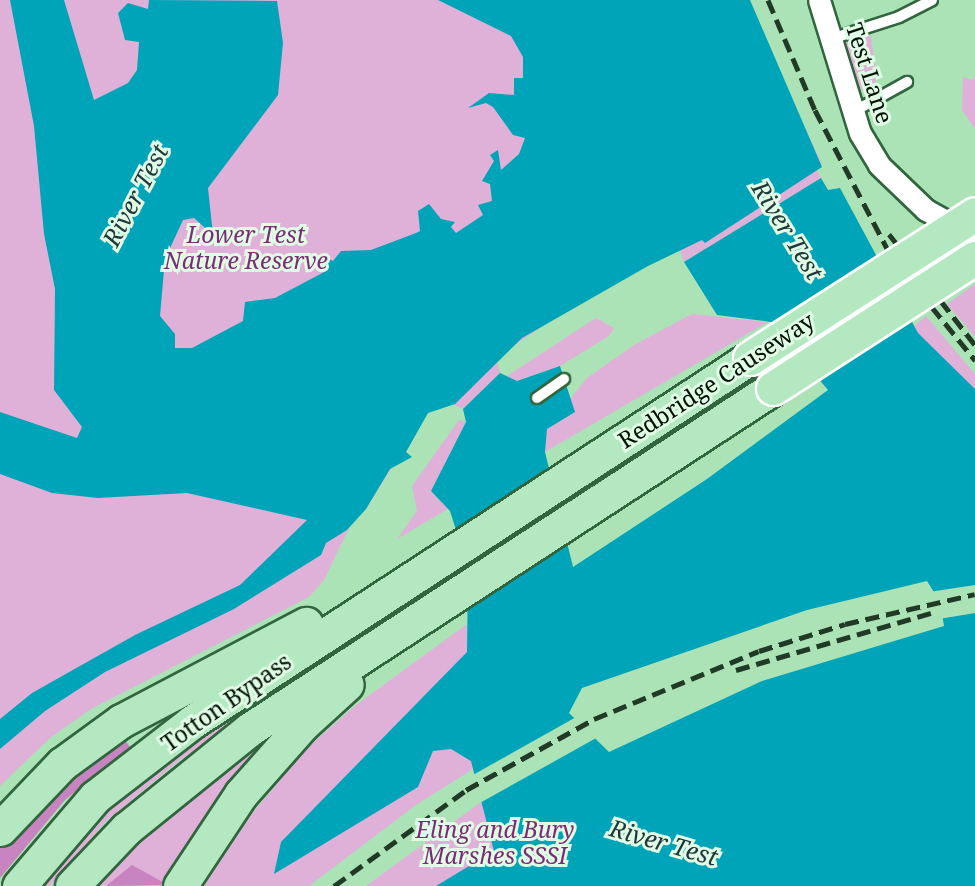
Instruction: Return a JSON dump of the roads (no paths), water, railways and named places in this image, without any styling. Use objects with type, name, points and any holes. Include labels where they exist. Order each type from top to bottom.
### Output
[{"type":"main road","name":"Redbridge Causeway","points":[[457,545],[975,214]]},
{"type":"main road","name":"Redbridge Causeway","points":[[463,589],[975,258]]},
{"type":"main road","name":"Totton Bypass","points":[[19,886],[95,797],[192,722],[457,545]]},
{"type":"main road","points":[[0,828],[62,764],[121,721],[457,545]]},
{"type":"main road","name":"Totton Bypass","points":[[72,886],[126,829],[250,729],[463,589]]},
{"type":"main road","points":[[180,886],[241,794],[303,724],[463,589]]},
{"type":"street","name":"Test Lane","points":[[819,0],[853,112],[879,165],[926,211],[975,237]]},
{"type":"lane","points":[[831,39],[899,17],[932,0]]},
{"type":"lane","points":[[853,112],[907,82]]},
{"type":"lane","points":[[537,398],[564,379]]},
{"type":"water","name":"Lower Test Nature Reserve","points":[[10,0],[64,0],[94,100],[128,83],[137,70],[139,42],[125,40],[118,13],[128,3],[148,9],[149,0],[277,1],[283,43],[278,95],[208,188],[213,235],[194,218],[183,220],[165,259],[160,316],[175,334],[175,348],[192,348],[243,321],[245,302],[275,298],[328,270],[320,254],[333,261],[341,251],[371,250],[420,231],[418,211],[429,204],[441,219],[455,222],[451,227],[456,233],[483,215],[478,205],[492,201],[490,184],[482,181],[494,161],[490,155],[498,150],[501,170],[519,154],[525,138],[513,135],[493,107],[486,103],[468,108],[489,93],[514,95],[514,78],[523,78],[523,57],[511,36],[438,0],[750,0],[822,167],[705,243],[702,240],[648,266],[522,338],[455,404],[428,413],[406,452],[412,457],[390,469],[366,509],[347,530],[326,543],[321,555],[234,609],[105,672],[45,711],[0,749],[0,719],[32,693],[135,635],[240,585],[307,520],[187,493],[98,498],[52,493],[0,474],[0,412],[77,438],[82,427],[54,390],[55,289],[44,234],[34,126]]},
{"type":"water","name":"River Test","points":[[821,178],[828,190],[840,188],[918,333],[975,389],[975,886],[436,886],[494,851],[471,761],[451,749],[433,751],[418,787],[274,874],[281,842],[467,652],[468,568],[450,511],[431,491],[466,422],[463,409],[500,373],[517,381],[560,366],[575,412],[547,429],[545,452],[573,567],[707,479],[828,390],[771,322],[717,315],[684,262]],"holes":[[[927,581],[940,602],[944,626],[762,681],[609,752],[569,713],[582,688],[807,610]]]},
{"type":"railway","points":[[768,0],[815,110],[892,258],[975,360]]},
{"type":"railway","points":[[889,234],[975,345]]},
{"type":"railway","points":[[334,886],[466,790],[594,719],[759,651],[845,624],[975,594]]},
{"type":"railway","points":[[736,670],[934,612]]},
{"type":"park label","name":"Eling and Bury Marshes SSSI","points":[[495,842]]}]
